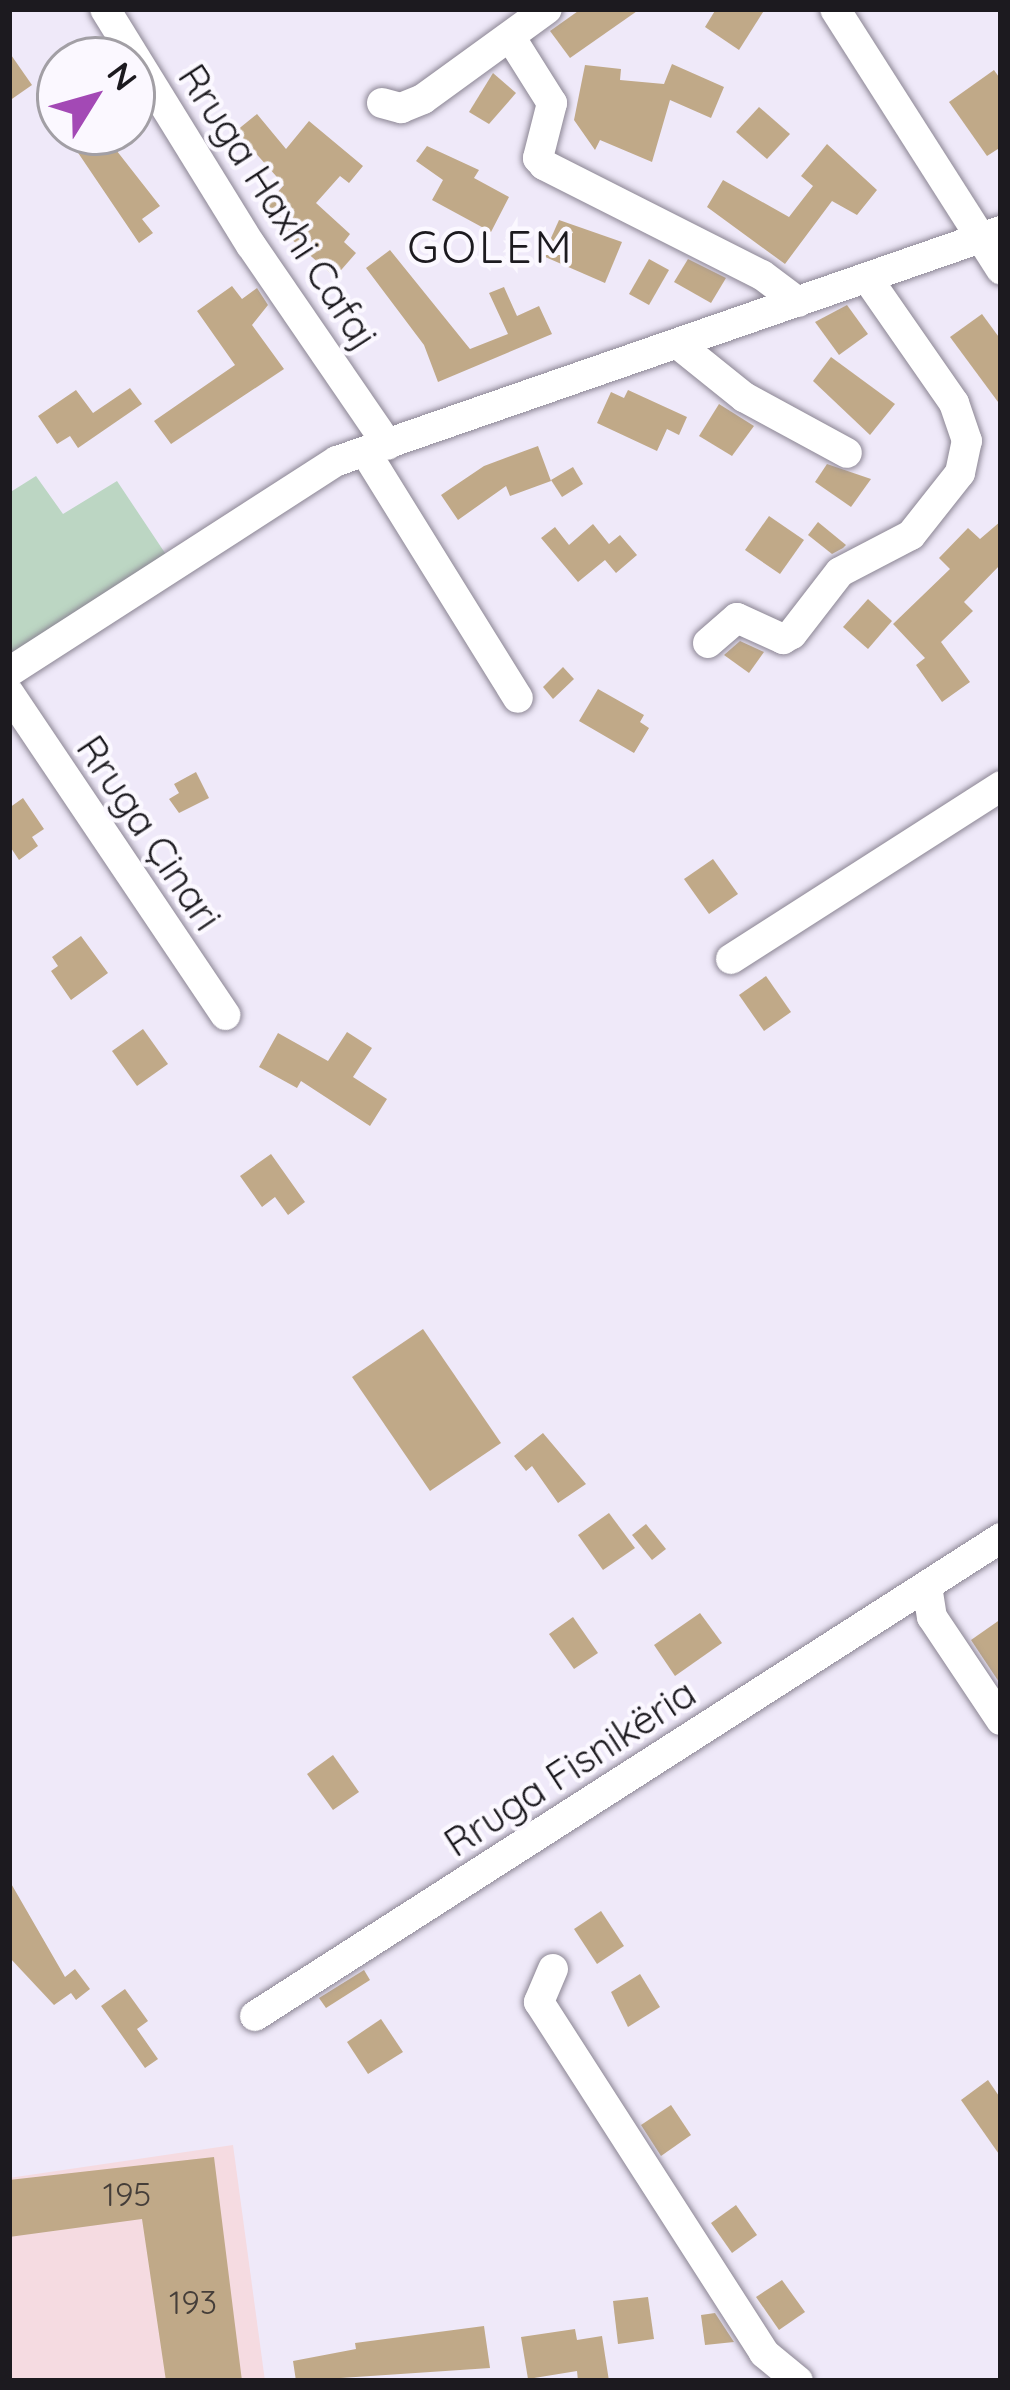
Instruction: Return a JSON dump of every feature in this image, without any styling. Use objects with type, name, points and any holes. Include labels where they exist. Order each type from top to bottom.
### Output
[{"type":"street","name":"Rruga Haxhi Cafaj","points":[[105,9],[377,449],[518,698]]},
{"type":"street","points":[[382,103],[400,108],[423,99],[547,9]]},
{"type":"street","points":[[835,9],[991,235],[1001,270]]},
{"type":"street","points":[[511,38],[552,104],[538,158],[544,165],[762,275],[798,302]]},
{"type":"street","points":[[9,672],[307,476],[991,235]]},
{"type":"street","points":[[708,643],[737,618],[783,639],[792,634],[840,572],[911,536],[961,472],[967,441],[954,403],[867,278]]},
{"type":"street","points":[[678,344],[744,398],[847,453]]},
{"type":"street","name":"Rruga Çinari","points":[[9,693],[224,1016]]},
{"type":"street","points":[[731,959],[1001,786]]},
{"type":"street","name":"Rruga Fisnikëria","points":[[255,2016],[1001,1538]]},
{"type":"street","points":[[927,1586],[932,1617],[1001,1720]]},
{"type":"street","points":[[553,1969],[539,2002],[758,2343],[798,2381]]},
{"type":"shaded area","points":[[233,2145],[265,2381],[9,2381],[9,2178]]},
{"type":"green space","points":[[36,476],[63,514],[117,481],[169,559],[9,657],[9,493]]},
{"type":"building","points":[[581,9],[640,9],[570,58],[550,31]]},
{"type":"building","points":[[716,9],[765,9],[739,50],[705,27]]},
{"type":"building","points":[[9,52],[32,85],[9,101]]},
{"type":"building","points":[[672,64],[724,87],[711,118],[670,100],[652,162],[600,140],[595,150],[574,120],[585,65],[621,69],[620,80],[664,84]]},
{"type":"building","points":[[994,70],[1001,80],[1001,147],[987,156],[949,102]]},
{"type":"building","points":[[493,73],[516,93],[489,124],[469,112]]},
{"type":"building","points":[[759,107],[790,134],[767,159],[736,132]]},
{"type":"building","points":[[257,114],[286,149],[309,121],[363,166],[349,183],[340,176],[316,203],[350,234],[344,242],[356,253],[335,277],[260,212],[284,185],[236,131]]},
{"type":"building","points":[[827,144],[877,190],[857,215],[832,201],[785,264],[707,207],[723,180],[789,217],[813,186],[801,176]]},
{"type":"building","points":[[427,146],[479,170],[474,178],[509,197],[491,232],[432,200],[443,180],[416,161]]},
{"type":"building","points":[[80,156],[121,156],[160,206],[142,219],[153,233],[139,243]]},
{"type":"building","points":[[559,220],[622,242],[605,283],[543,256]]},
{"type":"building","points":[[390,250],[470,349],[508,334],[489,293],[504,287],[517,316],[539,306],[552,334],[438,382],[424,345],[366,268]]},
{"type":"building","points":[[649,259],[669,270],[649,305],[629,294]]},
{"type":"building","points":[[688,259],[726,278],[711,303],[674,282]]},
{"type":"building","points":[[232,286],[242,299],[257,288],[268,305],[252,325],[284,369],[171,444],[154,421],[235,365],[197,311]]},
{"type":"building","points":[[847,305],[868,334],[839,355],[815,322]]},
{"type":"building","points":[[982,314],[1001,340],[1001,406],[950,337]]},
{"type":"building","points":[[831,357],[895,404],[870,435],[813,381]]},
{"type":"building","points":[[130,388],[142,404],[78,448],[70,436],[57,444],[38,416],[76,390],[93,413]]},
{"type":"building","points":[[628,390],[687,417],[679,435],[667,429],[657,451],[597,423],[611,392],[624,398]]},
{"type":"building","points":[[719,404],[754,426],[732,456],[699,436]]},
{"type":"building","points":[[538,446],[551,481],[510,496],[506,486],[458,520],[441,495],[484,466]]},
{"type":"building","points":[[827,464],[871,479],[851,507],[815,482]]},
{"type":"building","points":[[573,467],[583,484],[562,497],[551,480]]},
{"type":"building","points":[[769,516],[804,540],[780,574],[745,550]]},
{"type":"building","points":[[1001,521],[1001,564],[964,602],[973,611],[941,642],[970,682],[942,702],[916,665],[925,658],[893,624],[950,569],[939,558],[968,528],[980,539]]},
{"type":"building","points":[[818,522],[846,545],[832,554],[808,535]]},
{"type":"building","points":[[593,524],[609,544],[620,535],[637,555],[616,573],[605,560],[578,582],[541,538],[555,527],[569,545]]},
{"type":"building","points":[[868,599],[892,621],[868,649],[843,627]]},
{"type":"building","points":[[740,641],[764,652],[749,673],[724,655]]},
{"type":"building","points":[[563,667],[574,679],[553,699],[543,687]]},
{"type":"building","points":[[598,689],[644,715],[640,722],[649,728],[634,753],[579,721]]},
{"type":"building","points":[[196,772],[209,798],[179,813],[169,799],[179,793],[174,784]]},
{"type":"building","points":[[23,798],[44,829],[32,837],[38,846],[19,860],[9,845],[9,808]]},
{"type":"building","points":[[713,859],[738,894],[709,914],[684,879]]},
{"type":"building","points":[[81,936],[108,973],[71,1000],[51,971],[58,966],[52,957]]},
{"type":"building","points":[[766,976],[791,1012],[764,1031],[739,995]]},
{"type":"building","points":[[143,1029],[168,1064],[137,1086],[112,1051]]},
{"type":"building","points":[[347,1032],[372,1048],[353,1077],[387,1099],[370,1126],[301,1081],[297,1088],[259,1067],[278,1033],[328,1061]]},
{"type":"building","points":[[271,1154],[305,1202],[288,1215],[275,1197],[262,1207],[240,1176]]},
{"type":"building","points":[[423,1329],[501,1443],[430,1491],[352,1377]]},
{"type":"building","points":[[543,1433],[586,1484],[558,1503],[532,1466],[526,1471],[514,1456]]},
{"type":"building","points":[[609,1513],[635,1548],[603,1570],[578,1535]]},
{"type":"building","points":[[646,1524],[666,1549],[652,1560],[632,1535]]},
{"type":"building","points":[[700,1613],[722,1643],[675,1676],[654,1645]]},
{"type":"building","points":[[573,1617],[598,1653],[574,1669],[549,1634]]},
{"type":"building","points":[[1001,1619],[1001,1685],[971,1640]]},
{"type":"building","points":[[333,1755],[359,1792],[333,1810],[307,1774]]},
{"type":"building","points":[[9,1880],[65,1977],[75,1969],[90,1989],[76,2000],[71,1993],[54,2005],[9,1957]]},
{"type":"building","points":[[601,1911],[624,1946],[597,1964],[574,1929]]},
{"type":"building","points":[[364,1970],[370,1980],[326,2008],[319,1998]]},
{"type":"building","points":[[640,1974],[660,2007],[628,2027],[611,1992]]},
{"type":"building","points":[[125,1989],[148,2021],[137,2029],[158,2059],[145,2068],[101,2006]]},
{"type":"building","points":[[381,2019],[403,2052],[368,2074],[347,2042]]},
{"type":"building","points":[[988,2080],[1001,2099],[1001,2157],[961,2100]]},
{"type":"building","points":[[671,2105],[691,2135],[661,2156],[641,2125]]},
{"type":"building","points":[[214,2157],[242,2381],[166,2381],[142,2219],[9,2237],[9,2180]]},
{"type":"building","points":[[736,2205],[757,2235],[732,2253],[711,2223]]},
{"type":"building","points":[[782,2280],[805,2312],[779,2330],[756,2297]]},
{"type":"building","points":[[648,2297],[654,2339],[618,2344],[613,2301]]},
{"type":"building","points":[[715,2313],[734,2342],[705,2345],[701,2315]]},
{"type":"building","points":[[484,2326],[490,2368],[296,2381],[293,2361],[356,2349],[355,2343]]},
{"type":"building","points":[[575,2329],[577,2340],[602,2336],[609,2381],[578,2381],[577,2371],[528,2379],[521,2337]]},
{"type":"district","name":"GOLEM","points":[[491,247]]}]
